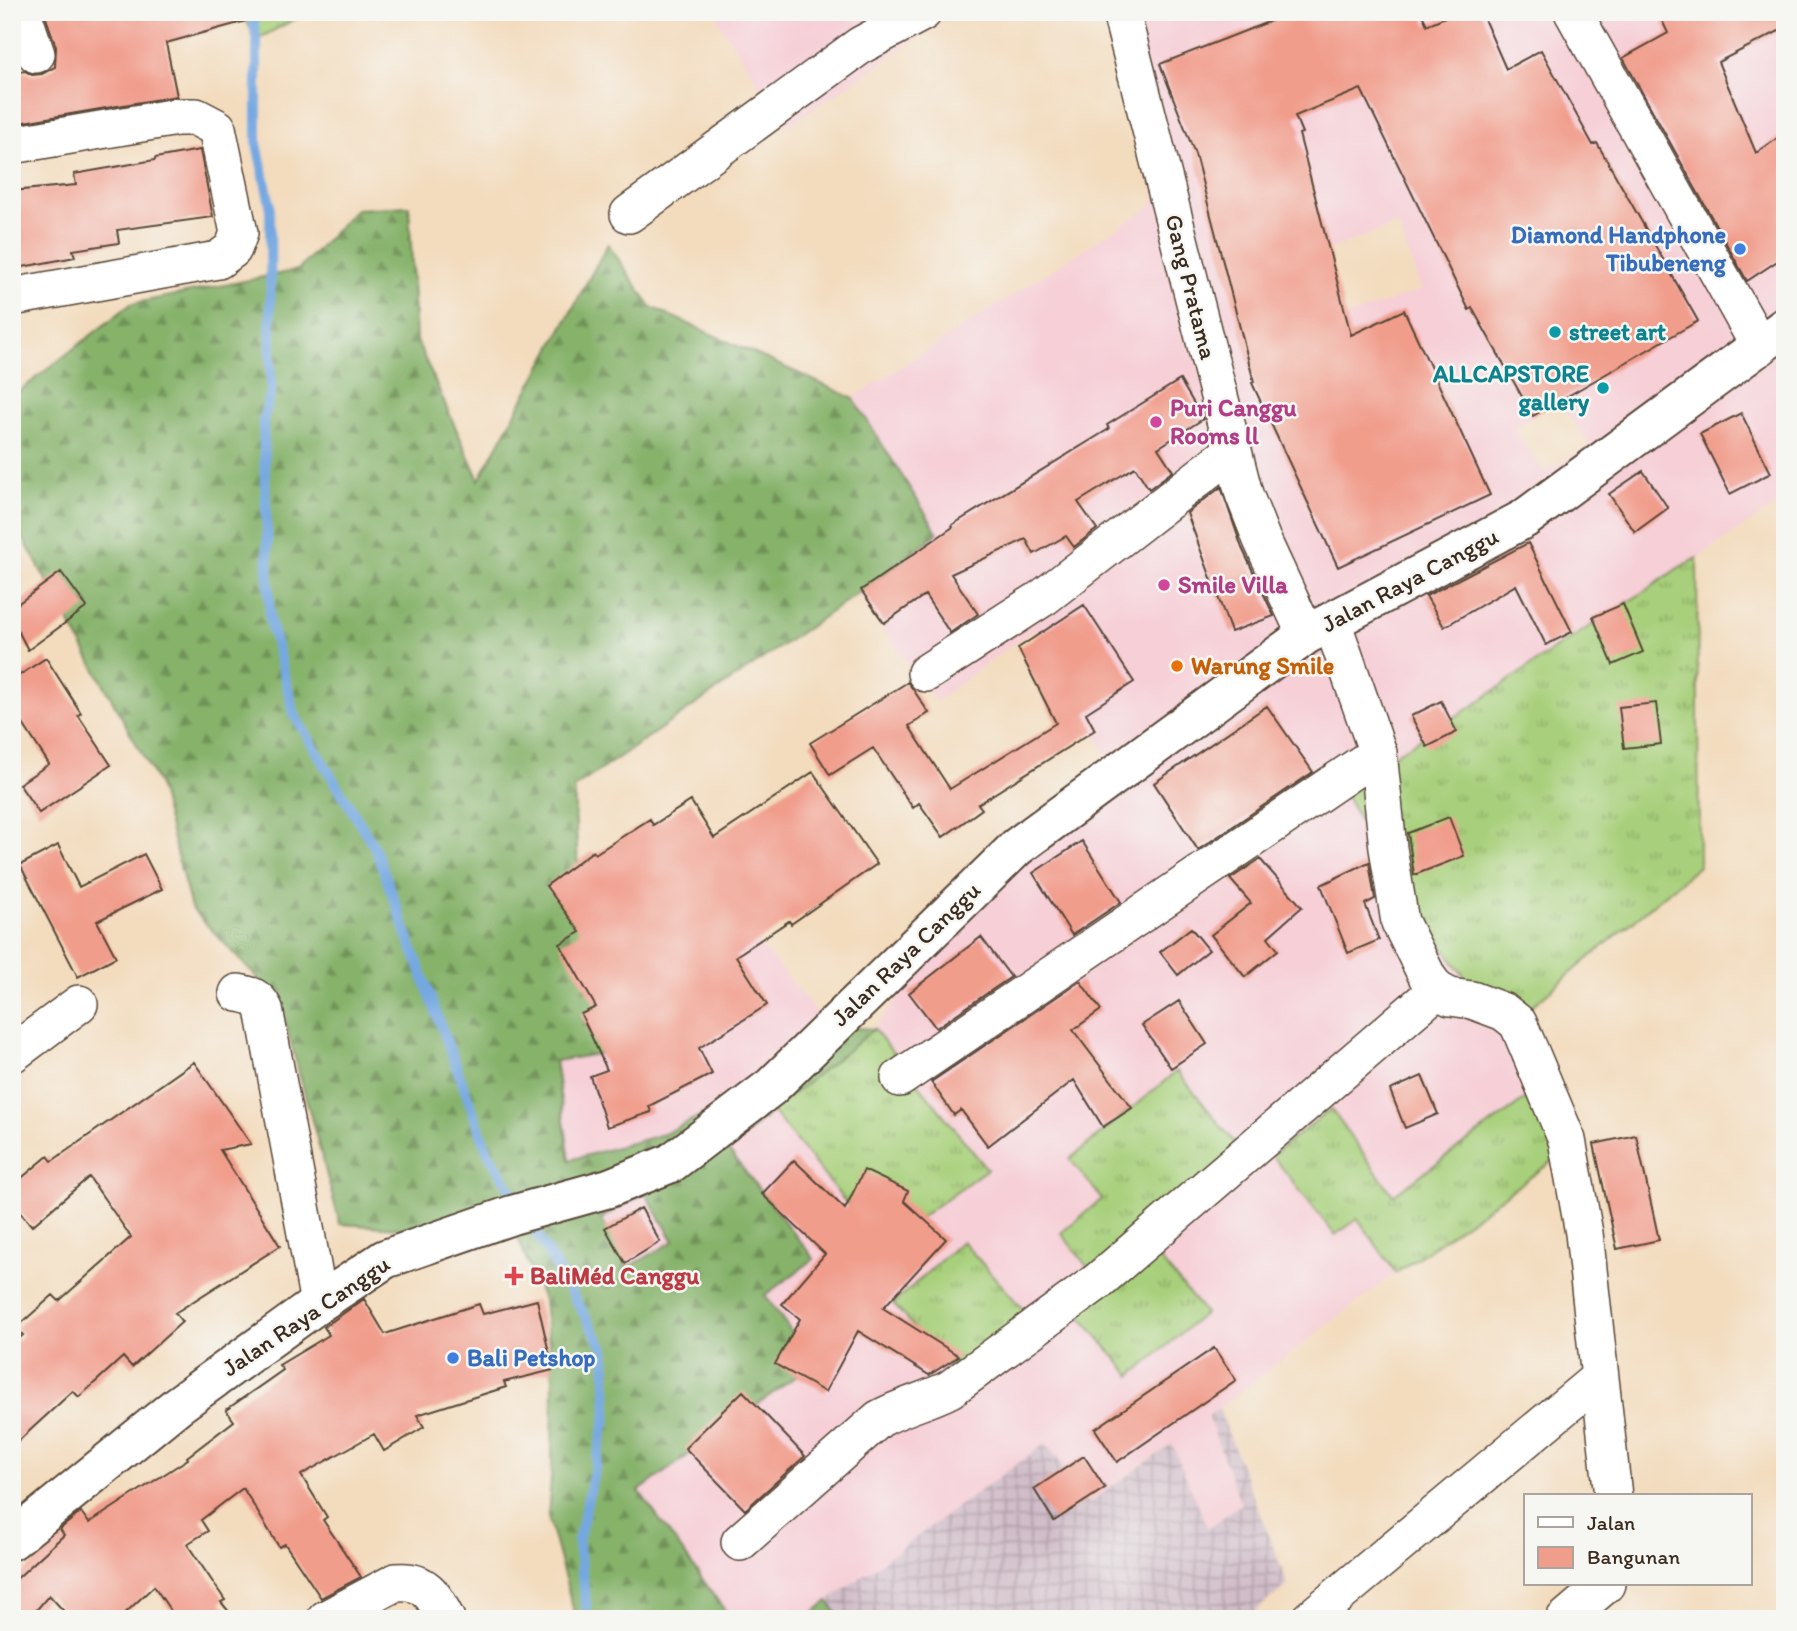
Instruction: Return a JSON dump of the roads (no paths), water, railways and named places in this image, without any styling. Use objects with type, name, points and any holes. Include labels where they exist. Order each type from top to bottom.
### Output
[{"type":"main road","name":"Jalan Raya Canggu","points":[[12,1540],[178,1405],[385,1259],[512,1215],[609,1188],[671,1163],[771,1087],[1017,847],[1319,629],[1524,519],[1772,337]]},
{"type":"street","points":[[22,12],[36,54]]},
{"type":"street","points":[[629,214],[861,46],[923,12]]},
{"type":"street","name":"Gang Pratama","points":[[1121,12],[1244,494],[1253,517],[1319,629],[1378,753],[1388,848],[1400,922],[1428,978],[1437,990]]},
{"type":"street","points":[[1573,12],[1772,337]]},
{"type":"street","points":[[12,145],[177,117],[196,117],[217,128],[239,233],[233,249],[218,261],[12,297]]},
{"type":"street","points":[[926,673],[1044,597],[1233,451]]},
{"type":"street","points":[[900,1079],[1378,753]]},
{"type":"street","points":[[740,1542],[879,1419],[899,1408],[950,1389],[1097,1282],[1437,990],[1450,997],[1472,1000],[1504,1012],[1518,1023],[1567,1140],[1584,1233],[1613,1494]]},
{"type":"street","points":[[239,993],[249,994],[259,1000],[264,1009],[319,1303]]},
{"type":"street","points":[[12,1054],[79,1004]]},
{"type":"street","points":[[1310,1619],[1599,1378]]},
{"type":"street","points":[[326,1619],[397,1582],[409,1581],[419,1584],[432,1594],[446,1619]]},
{"type":"street","points":[[1565,1619],[1604,1586]]},
{"type":"waterway","points":[[252,12],[257,44],[257,144],[270,204],[271,392],[263,420],[270,621],[295,716],[375,848],[488,1152],[520,1205]]},
{"type":"waterway","points":[[528,1219],[605,1350],[607,1414],[578,1542],[588,1619]]},
{"type":"place","name":"Diamond Handphone Tibubeneng","points":[[1740,249]]},
{"type":"place","name":"street art","points":[[1555,332]]},
{"type":"place","name":"ALLCAPSTORE gallery","points":[[1603,388]]},
{"type":"place","name":"Puri Canggu Rooms ll","points":[[1156,422]]},
{"type":"place","name":"Smile Villa","points":[[1164,585]]},
{"type":"place","name":"Warung Smile","points":[[1177,666]]},
{"type":"place","name":"BaliMéd Canggu","points":[[514,1276]]},
{"type":"place","name":"Bali Petshop","points":[[453,1358]]}]
